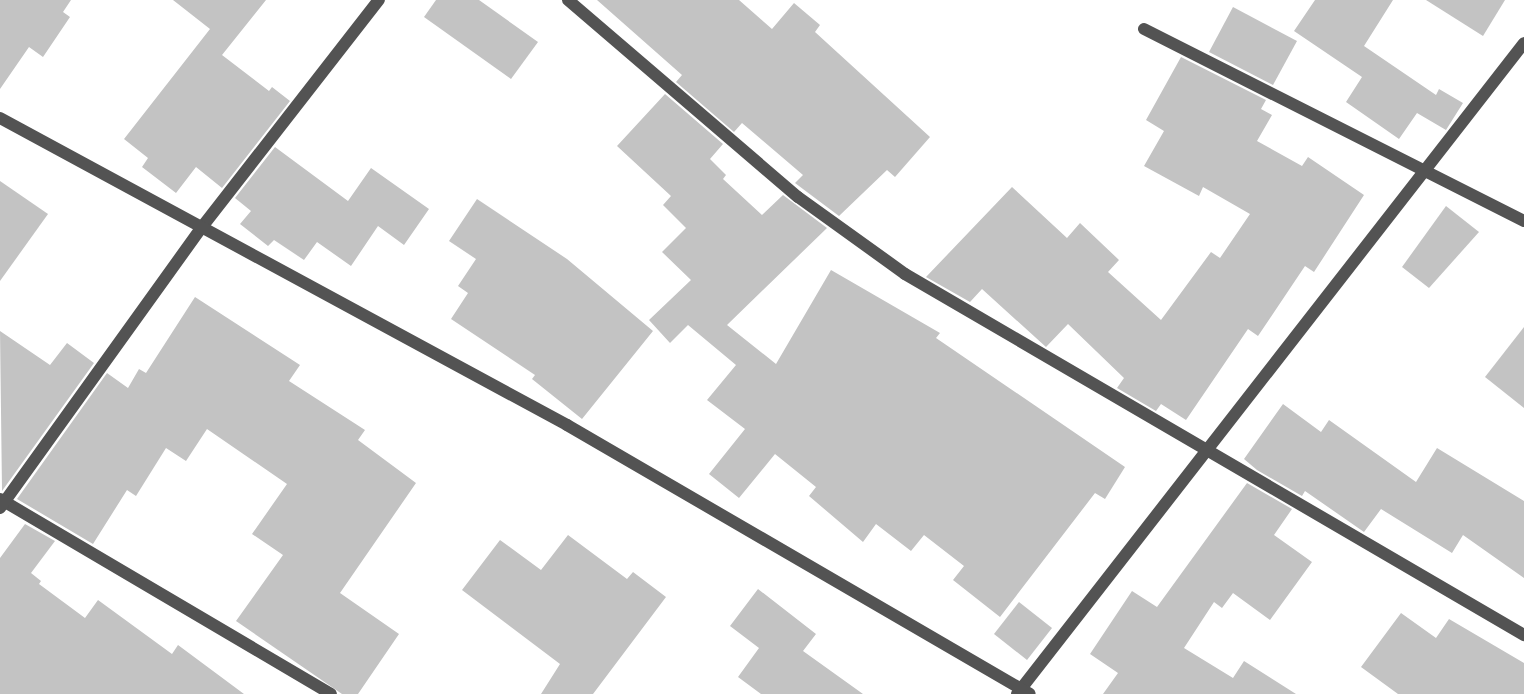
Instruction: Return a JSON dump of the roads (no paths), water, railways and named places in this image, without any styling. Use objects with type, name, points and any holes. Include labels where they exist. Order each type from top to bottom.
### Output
[{"type":"street","points":[[331,694],[1,503],[202,227],[380,0]]},
{"type":"street","points":[[568,0],[798,197],[905,274],[1524,635]]},
{"type":"street","points":[[1144,29],[1524,220]]},
{"type":"street","points":[[0,118],[567,425],[1023,692],[1524,43]]}]
